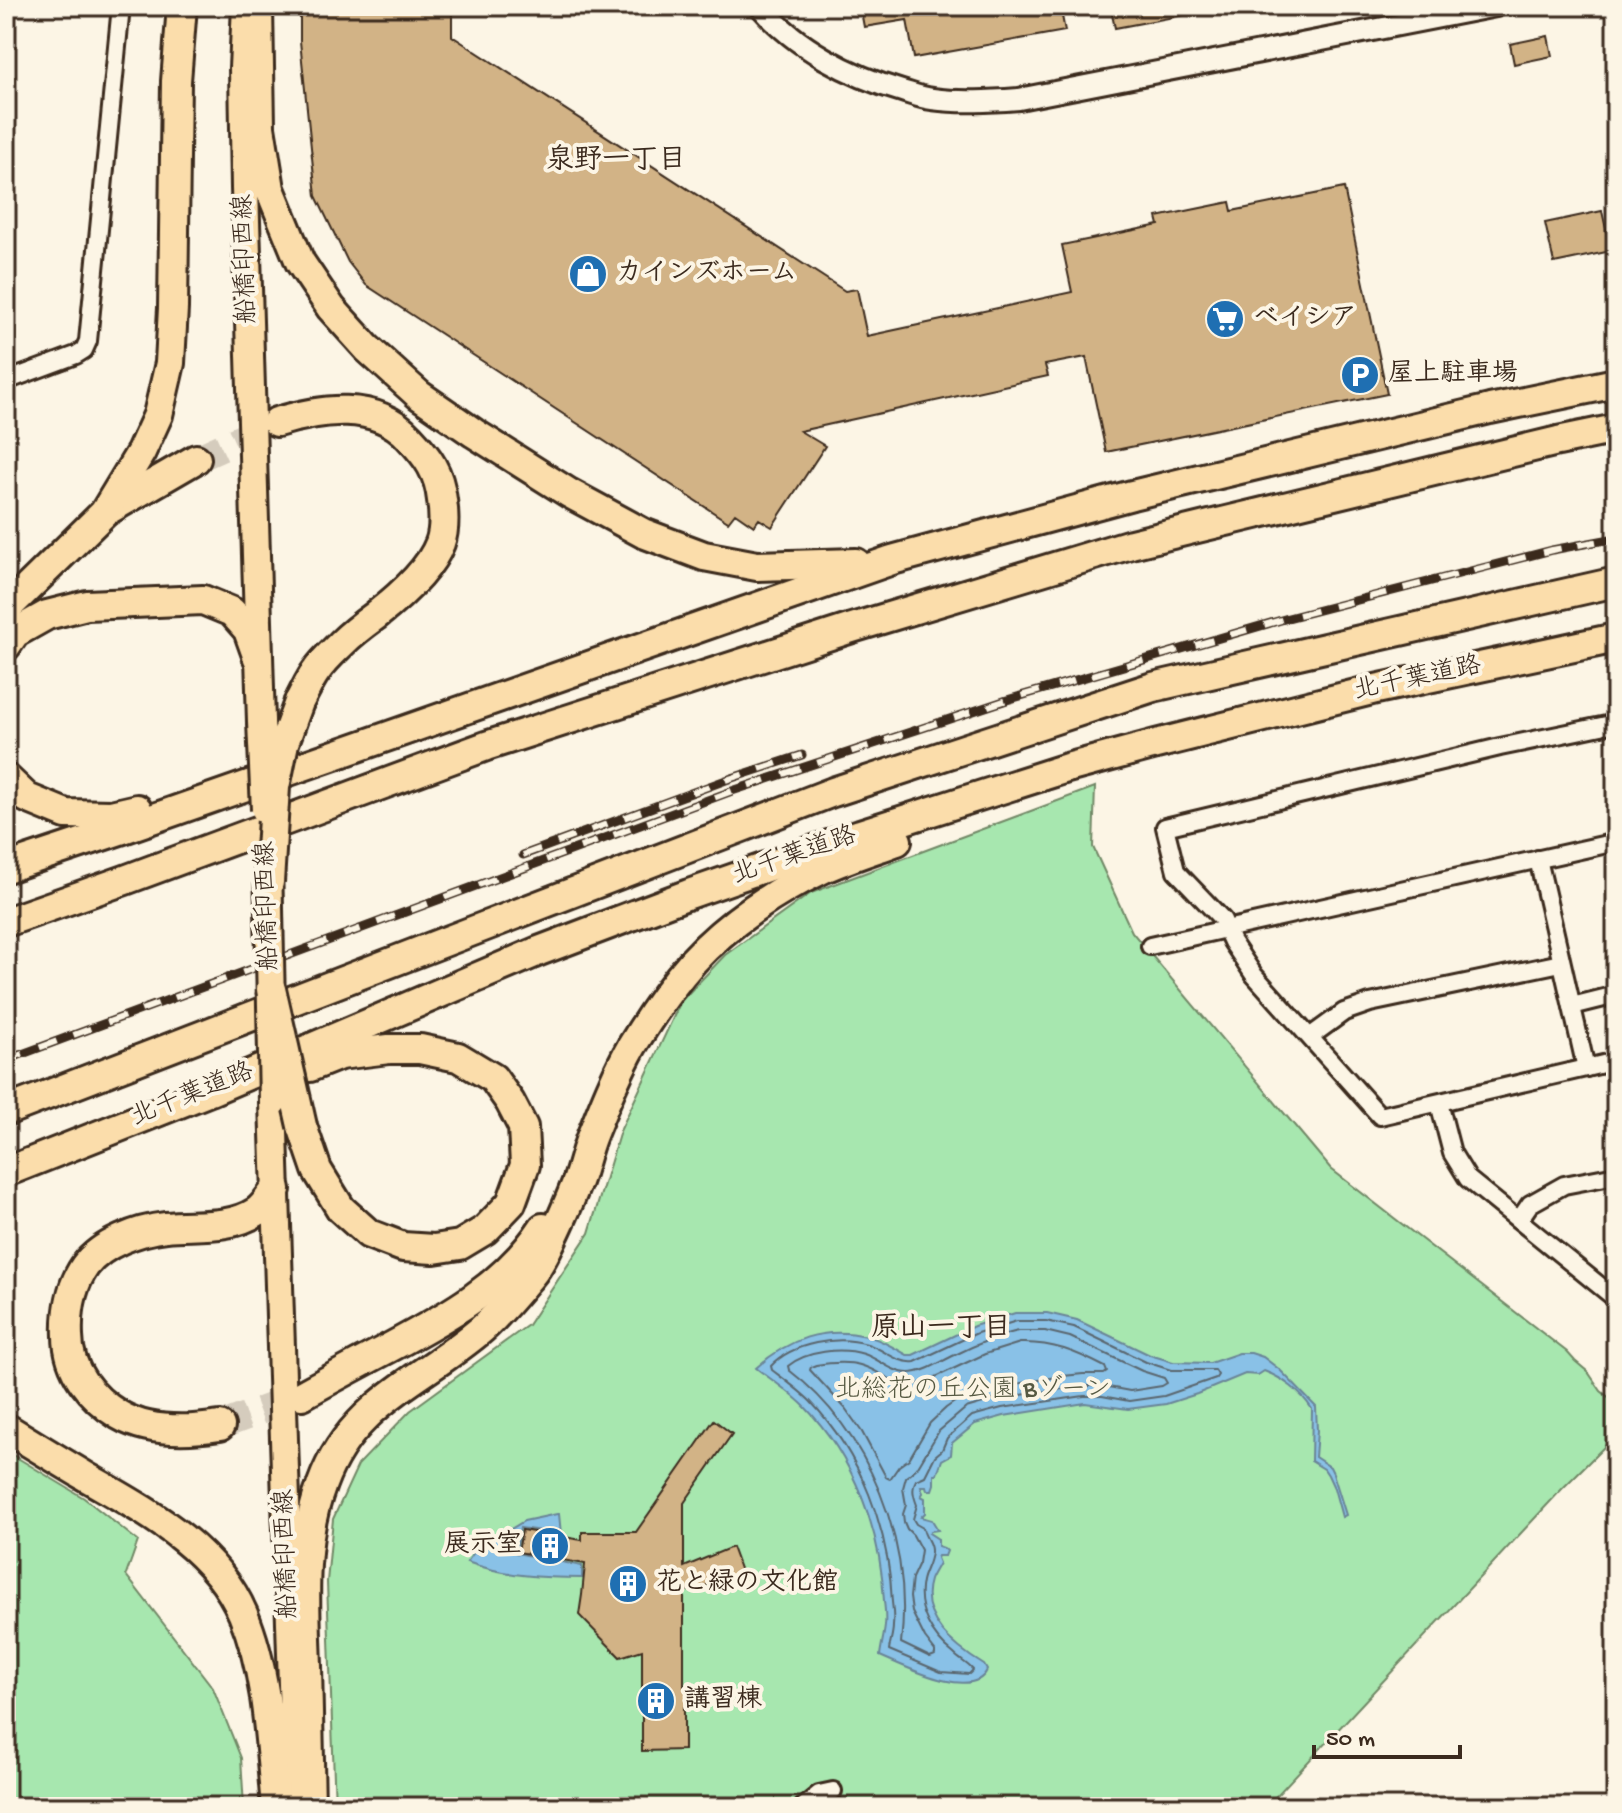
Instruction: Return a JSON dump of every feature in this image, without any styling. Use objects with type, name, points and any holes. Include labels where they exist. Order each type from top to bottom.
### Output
[{"type":"highway","points":[[104,513],[141,452],[158,415],[170,363],[176,81],[182,6]]},
{"type":"highway","points":[[258,6],[260,127],[275,203],[300,262],[331,308],[367,348],[419,395],[569,493],[643,533],[704,556],[757,566],[892,560]]},
{"type":"highway","points":[[6,868],[892,560],[1132,495],[1490,409],[1616,383]]},
{"type":"highway","points":[[269,882],[275,787],[284,743],[299,702],[317,671],[344,640],[414,581],[440,543],[444,518],[441,486],[428,456],[401,428],[369,413],[335,409],[277,422]]},
{"type":"highway","points":[[6,922],[486,746],[867,624],[1131,544],[1616,429]]},
{"type":"highway","points":[[6,609],[104,513],[196,459]]},
{"type":"highway","name":"北千葉道路","points":[[6,1111],[847,787],[1153,687],[1616,582]]},
{"type":"highway","points":[[6,646],[15,633],[47,615],[87,605],[203,600],[232,612],[248,630],[258,658]]},
{"type":"highway","name":"北千葉道路","points":[[6,1172],[210,1091],[539,951],[860,834],[1067,768],[1156,744],[1376,689],[1616,638]]},
{"type":"highway","points":[[6,778],[27,798],[66,814],[111,815],[161,804],[402,721],[476,705]]},
{"type":"highway","points":[[302,1395],[481,1294],[515,1263],[540,1233],[563,1195],[632,1047],[693,962],[722,934],[759,906],[824,869],[1156,744]]},
{"type":"highway","points":[[6,1186],[340,1055],[420,1049],[458,1057],[493,1078],[523,1127],[525,1165],[511,1203],[485,1230],[460,1245],[434,1249],[403,1247],[369,1234],[341,1209],[317,1170],[302,1126],[271,989]]},
{"type":"highway","points":[[310,1807],[306,1558],[312,1517],[322,1483],[350,1435],[372,1409],[482,1329],[535,1271],[560,1225],[587,1147]]},
{"type":"highway","points":[[220,1426],[154,1427],[128,1420],[104,1406],[87,1389],[74,1367],[68,1343],[67,1319],[74,1289],[86,1265],[105,1249],[134,1235],[164,1227],[232,1222],[258,1211],[276,1189]]},
{"type":"highway","points":[[6,1428],[141,1507],[187,1540],[221,1576],[243,1613],[254,1647],[270,1736],[276,1807]]},
{"type":"main road","name":"船橋印西線","points":[[246,6],[244,158],[296,1807]]},
{"type":"street","points":[[6,381],[76,355],[84,350],[88,341],[121,6]]},
{"type":"street","points":[[760,6],[801,43],[842,69],[877,84],[931,99],[985,102],[1019,99],[1496,6]]},
{"type":"street","points":[[1616,723],[1500,747],[1165,827],[1176,871],[1223,920],[1232,942],[1254,975],[1380,1116],[1616,1061]]},
{"type":"street","points":[[1150,946],[1616,842]]},
{"type":"street","points":[[1538,859],[1586,1068]]},
{"type":"street","points":[[1311,1036],[1344,1012],[1370,1003],[1561,963]]},
{"type":"street","points":[[1572,1006],[1616,995]]},
{"type":"street","points":[[1439,1103],[1452,1153],[1468,1179],[1616,1299]]},
{"type":"street","points":[[1519,1220],[1530,1204],[1564,1185],[1616,1175]]},
{"type":"street","points":[[803,1807],[819,1794],[833,1791]]},
{"type":"green space","name":"北総花の丘公園 Bゾーン","points":[[1095,787],[1093,847],[1132,932],[1331,1169],[1567,1352],[1588,1372],[1601,1391],[1616,1403],[1616,1435],[1266,1807],[335,1807],[327,1582],[333,1519],[358,1465],[410,1411],[528,1325],[589,1233],[620,1131],[681,1001],[725,955],[811,893]]},
{"type":"green space","points":[[6,1451],[84,1498],[138,1541],[126,1575],[213,1688],[241,1758],[244,1807],[6,1807]]},
{"type":"water","points":[[1015,1313],[1047,1313],[1077,1320],[1150,1355],[1173,1362],[1210,1363],[1239,1353],[1263,1357],[1316,1407],[1315,1457],[1330,1467],[1346,1515],[1342,1517],[1328,1475],[1311,1461],[1312,1409],[1291,1386],[1264,1371],[1258,1375],[1245,1374],[1166,1404],[1128,1409],[1085,1403],[1004,1416],[975,1424],[952,1443],[951,1455],[942,1460],[937,1474],[934,1474],[932,1490],[921,1486],[925,1513],[921,1517],[932,1520],[938,1530],[929,1533],[938,1539],[938,1546],[947,1551],[945,1556],[938,1556],[939,1563],[930,1580],[929,1607],[934,1619],[951,1641],[987,1670],[979,1679],[967,1683],[953,1682],[920,1673],[880,1656],[885,1630],[882,1575],[862,1496],[822,1426],[799,1401],[756,1368],[794,1342],[821,1334],[851,1333],[872,1337],[907,1355],[913,1355],[974,1326]]},
{"type":"water","points":[[559,1514],[561,1534],[520,1528],[516,1553],[582,1566],[582,1578],[524,1575],[467,1562],[475,1551],[477,1553],[524,1521]]},
{"type":"building","name":"カインズホーム","points":[[300,6],[452,6],[452,36],[845,291],[857,289],[867,336],[1072,292],[1062,245],[1159,225],[1157,217],[1230,202],[1232,211],[1344,188],[1387,394],[1106,452],[1086,357],[1045,365],[1048,376],[800,431],[825,446],[772,527],[759,519],[754,526],[735,513],[728,522],[366,285],[348,262],[316,196],[300,41]]},
{"type":"building","points":[[860,6],[1060,6],[1065,31],[914,58],[907,20],[864,27]]},
{"type":"building","points":[[1110,6],[1189,6],[1190,14],[1115,28]]},
{"type":"building","points":[[1548,36],[1552,56],[1514,64],[1510,44]]},
{"type":"building","points":[[1602,211],[1611,251],[1554,263],[1545,223]]},
{"type":"building","points":[[714,1420],[732,1434],[684,1503],[684,1567],[732,1547],[743,1577],[684,1592],[684,1687],[703,1697],[684,1707],[684,1750],[642,1751],[642,1650],[620,1657],[579,1615],[585,1564],[518,1552],[522,1530],[582,1540],[582,1532],[636,1532]]},
{"type":"tunnel","points":[[196,459],[275,423]]},
{"type":"tunnel","points":[[220,1426],[302,1395]]},
{"type":"railway","points":[[6,1060],[732,791],[1007,700],[1288,618],[1552,550],[1616,538]]},
{"type":"railway","points":[[523,855],[802,755]]},
{"type":"place","name":"カインズホーム","points":[[588,274]]},
{"type":"place","name":"ベイシア","points":[[1225,319]]},
{"type":"place","name":"屋上駐車場","points":[[1360,375]]},
{"type":"place","name":"展示室","points":[[550,1546]]},
{"type":"place","name":"花と緑の文化館","points":[[628,1584]]},
{"type":"place","name":"講習棟","points":[[656,1701]]},
{"type":"district","name":"泉野一丁目","points":[[616,161]]},
{"type":"district","name":"原山一丁目","points":[[941,1329]]}]
